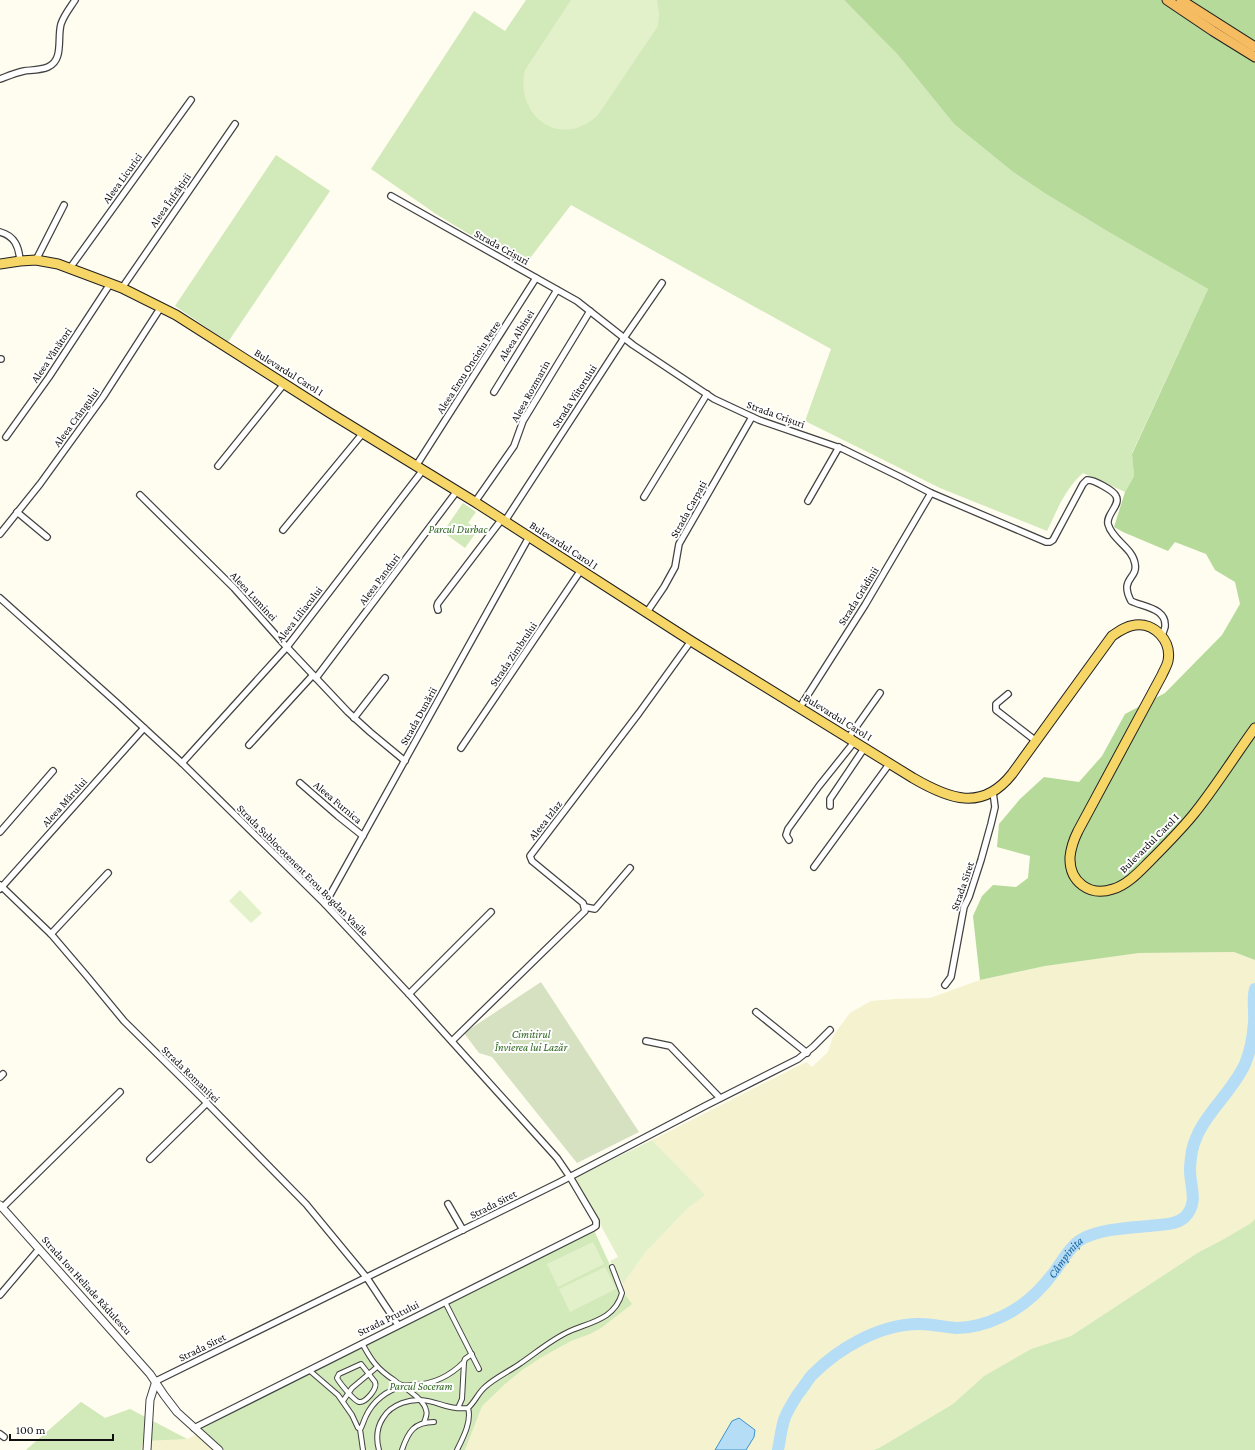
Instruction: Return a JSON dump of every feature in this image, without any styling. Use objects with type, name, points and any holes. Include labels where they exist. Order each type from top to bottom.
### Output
[{"type":"highway","points":[[1166,0],[1255,57]]},
{"type":"highway","points":[[1181,0],[1255,48]]},
{"type":"main road","name":"Bulevardul Carol I","points":[[0,264],[36,260],[58,264],[122,288],[161,307],[475,502],[692,641],[928,786],[950,796],[972,798],[980,797],[993,792],[1006,781],[1112,636],[1120,630],[1128,627],[1142,625],[1152,628],[1162,636],[1165,641],[1169,654],[1166,668],[1073,841],[1071,864],[1075,876],[1079,882],[1090,890],[1106,891],[1115,888],[1132,878],[1167,844],[1194,813],[1255,728]]},
{"type":"street","points":[[0,79],[13,74],[47,68],[53,64],[57,59],[61,25],[64,16],[75,0]]},
{"type":"street","name":"Aleea Licurici","points":[[70,268],[191,100]]},
{"type":"street","name":"Aleea Înfrățirii","points":[[122,288],[235,124]]},
{"type":"street","name":"Strada Crișuri","points":[[391,196],[576,301],[624,338],[706,394],[752,418],[839,447],[900,476],[931,493],[1048,543],[1053,540],[1083,484],[1088,480],[1113,493],[1117,496],[1118,501],[1109,515],[1108,522],[1110,529],[1133,557],[1136,565],[1126,586],[1128,596],[1131,601],[1155,609],[1160,613],[1164,618],[1165,627],[1162,636]]},
{"type":"street","points":[[36,260],[64,205]]},
{"type":"street","points":[[0,232],[12,238],[16,243],[20,261]]},
{"type":"street","name":"Aleea Erou Oncioiu Petre","points":[[420,468],[536,278]]},
{"type":"street","name":"Strada Viitorului","points":[[438,610],[438,603],[503,520],[662,283]]},
{"type":"street","name":"Aleea Vânători","points":[[6,437],[49,377],[110,284]]},
{"type":"street","name":"Aleea Albinei","points":[[494,392],[557,290]]},
{"type":"street","name":"Aleea Crângului","points":[[0,534],[40,484],[103,397],[161,307]]},
{"type":"street","name":"Aleea Rozmarin","points":[[475,502],[511,451],[516,442],[523,421],[590,311]]},
{"type":"street","points":[[218,466],[284,384]]},
{"type":"street","points":[[644,498],[706,394]]},
{"type":"street","name":"Strada Carpați","points":[[647,612],[664,587],[675,567],[679,544],[752,418]]},
{"type":"street","points":[[283,530],[363,433]]},
{"type":"street","points":[[808,501],[839,447]]},
{"type":"street","name":"Aleea Liliacului","points":[[182,763],[287,647],[420,468]]},
{"type":"street","name":"Aleea Panduri","points":[[249,745],[314,677],[457,491]]},
{"type":"street","name":"Strada Grădinii","points":[[800,707],[877,585],[931,493]]},
{"type":"street","name":"Aleea Luminei","points":[[140,495],[234,588],[314,677],[354,718],[405,761]]},
{"type":"street","points":[[17,512],[47,536]]},
{"type":"street","name":"Strada Dunării","points":[[325,904],[529,537]]},
{"type":"street","name":"Strada Zimbrului","points":[[461,748],[581,570]]},
{"type":"street","name":"Strada Sublocotenent Erou Bogdan Vasile","points":[[0,598],[182,763],[325,904],[452,1041],[557,1158],[570,1177]]},
{"type":"street","name":"Aleea Izlaz","points":[[585,907],[580,900],[532,861],[530,856],[634,720],[692,641]]},
{"type":"street","points":[[354,718],[385,678]]},
{"type":"street","points":[[789,840],[786,835],[788,829],[852,739],[880,693]]},
{"type":"street","points":[[1008,694],[996,704],[996,710],[1036,741]]},
{"type":"street","name":"Aleea Mărului","points":[[1,887],[144,728]]},
{"type":"street","points":[[830,806],[830,799],[865,747]]},
{"type":"street","points":[[814,867],[890,763]]},
{"type":"street","points":[[0,832],[53,771]]},
{"type":"street","name":"Aleea Furnica","points":[[300,783],[363,836]]},
{"type":"street","name":"Strada Siret","points":[[945,986],[951,977],[964,907],[982,860],[991,824],[995,807],[993,792]]},
{"type":"street","points":[[452,1041],[583,915],[585,907],[595,909],[630,868]]},
{"type":"street","points":[[51,934],[108,873]]},
{"type":"street","name":"Strada Romaniței","points":[[1,887],[51,934],[124,1021],[306,1204],[368,1278],[398,1325]]},
{"type":"street","points":[[409,994],[491,912]]},
{"type":"street","points":[[756,1012],[807,1053]]},
{"type":"street","name":"Strada Siret","points":[[156,1381],[368,1278],[570,1177],[720,1098],[798,1059],[807,1053],[830,1030]]},
{"type":"street","points":[[646,1041],[670,1046],[720,1098]]},
{"type":"street","points":[[1,1206],[120,1092]]},
{"type":"street","points":[[150,1159],[207,1103]]},
{"type":"street","name":"Strada Prutului","points":[[194,1428],[596,1226],[596,1222],[570,1177]]},
{"type":"street","points":[[448,1204],[463,1230]]},
{"type":"street","name":"Strada Ion Heliade Rădulescu","points":[[1,1206],[156,1381]]},
{"type":"street","points":[[0,1295],[39,1249]]},
{"type":"street","points":[[379,1450],[377,1434],[379,1426],[383,1417],[397,1404],[418,1399],[430,1400],[449,1407],[468,1408],[489,1383],[521,1363],[544,1346],[569,1332],[597,1321],[616,1306],[622,1293],[612,1267]]},
{"type":"street","points":[[445,1302],[479,1369]]},
{"type":"street","points":[[362,1343],[369,1357],[384,1374],[403,1386],[424,1404],[427,1415],[424,1423]]},
{"type":"street","points":[[360,1429],[363,1426],[368,1411],[382,1395],[403,1386],[421,1385],[439,1381],[458,1368],[465,1359],[472,1354]]},
{"type":"street","points":[[458,1408],[462,1399],[464,1362]]},
{"type":"street","points":[[361,1364],[377,1386],[364,1400],[360,1402],[355,1400],[349,1392],[338,1380],[339,1374],[361,1364]]},
{"type":"street","points":[[343,1401],[349,1392],[368,1373],[377,1367]]},
{"type":"street","points":[[309,1370],[325,1382],[343,1401],[352,1415],[356,1426],[360,1429],[363,1450]]},
{"type":"street","points":[[156,1381],[172,1406],[219,1450]]},
{"type":"street","points":[[147,1450],[150,1400],[156,1381]]},
{"type":"street","points":[[457,1450],[466,1431],[469,1412],[468,1408]]},
{"type":"street","points":[[402,1450],[408,1434],[416,1426],[434,1422]]},
{"type":"green space","points":[[526,0],[844,0],[898,55],[954,124],[1013,172],[1112,234],[1208,289],[1132,453],[1134,476],[1125,492],[1083,473],[1066,493],[1047,531],[940,488],[805,421],[831,349],[571,205],[527,262],[469,234],[436,214],[371,169],[474,11],[505,31]]},
{"type":"green space","points":[[571,0],[657,0],[659,14],[658,26],[598,115],[584,125],[570,129],[556,129],[544,123],[534,114],[527,102],[524,87],[525,70]]},
{"type":"green space","points":[[844,0],[1255,0],[1255,960],[1234,952],[1139,953],[1045,966],[980,980],[973,916],[982,896],[993,885],[1016,887],[1028,878],[1030,856],[997,847],[999,824],[1020,799],[1044,777],[1079,782],[1102,756],[1125,714],[1165,693],[1222,635],[1240,604],[1235,582],[1215,570],[1206,554],[1175,542],[1168,551],[1114,527],[1125,492],[1134,476],[1132,454],[1208,289],[1112,234],[1013,172],[954,124],[898,55]]},
{"type":"green space","points":[[276,155],[330,191],[228,342],[175,306]]},
{"type":"green space","name":"Parcul Durbac","points":[[463,503],[476,512],[468,523],[478,530],[465,548],[443,532]]},
{"type":"green space","points":[[240,890],[262,913],[251,923],[229,901]]},
{"type":"green space","points":[[1234,952],[1255,960],[1255,1219],[1224,1239],[1199,1252],[1071,1336],[1031,1349],[984,1376],[953,1404],[879,1448],[872,1450],[26,1450],[81,1402],[105,1418],[130,1409],[187,1439],[283,1391],[617,1288],[623,1284],[645,1253],[687,1209],[704,1195],[652,1140],[806,1062],[812,1067],[828,1052],[833,1036],[850,1013],[871,1001],[930,998],[980,980],[1045,966],[1139,953]]},
{"type":"green space","name":"Cimitirul Învierea lui Lazăr","points":[[541,982],[639,1132],[577,1163],[492,1057],[479,1053],[464,1033]]},
{"type":"green space","points":[[652,1140],[705,1195],[687,1209],[645,1253],[623,1284],[610,1261],[618,1257],[575,1178]]},
{"type":"green space","points":[[1255,1219],[1255,1450],[873,1450],[879,1448],[953,1404],[984,1376],[1031,1349],[1071,1336],[1199,1252],[1224,1239]]},
{"type":"green space","name":"Parcul Soceram","points":[[593,1228],[621,1289],[632,1304],[601,1328],[571,1341],[542,1357],[522,1370],[505,1384],[482,1406],[465,1450],[219,1450],[194,1428]]},
{"type":"green space","points":[[593,1242],[604,1264],[558,1287],[547,1264]]},
{"type":"green space","points":[[605,1267],[616,1289],[570,1312],[559,1289]]},
{"type":"green space","points":[[81,1402],[105,1418],[130,1409],[187,1439],[143,1441],[141,1450],[26,1450]]},
{"type":"water","points":[[739,1418],[755,1430],[754,1437],[746,1450],[715,1450],[732,1421]]},
{"type":"waterway","name":"Câmpinița","points":[[778,1450],[784,1420],[788,1410],[798,1394],[812,1375],[847,1347],[875,1333],[904,1325],[924,1324],[962,1328],[979,1325],[996,1319],[1025,1303],[1038,1291],[1050,1278],[1078,1241],[1097,1233],[1163,1225],[1177,1222],[1185,1217],[1192,1206],[1193,1200],[1190,1176],[1192,1151],[1201,1127],[1232,1086],[1245,1064],[1254,1028],[1255,989]]}]
